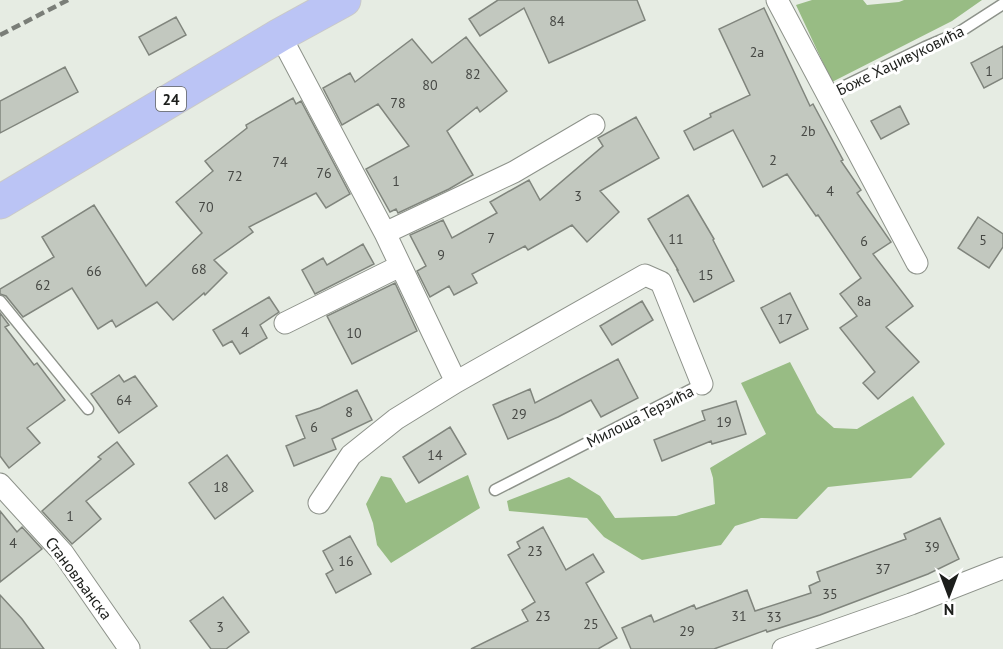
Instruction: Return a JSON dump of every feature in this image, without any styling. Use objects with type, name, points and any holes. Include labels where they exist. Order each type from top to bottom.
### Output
[{"type":"main road","name":"24","points":[[0,202],[280,35],[344,0]]},
{"type":"street","name":"Боже Хаџивуковића","points":[[777,0],[917,263]]},
{"type":"street","points":[[280,35],[385,233],[456,382]]},
{"type":"street","points":[[385,233],[514,172],[594,125]]},
{"type":"street","points":[[285,323],[400,266]]},
{"type":"street","name":"Милоша Терзића","points":[[320,503],[351,455],[396,419],[456,382],[645,275],[661,282],[702,384]]},
{"type":"street","name":"Становљанска","points":[[0,484],[63,553],[129,648]]},
{"type":"street","points":[[783,649],[807,645],[1003,568]]},
{"type":"lane","name":"Боже Хаџивуковића","points":[[826,95],[958,33],[1003,4]]},
{"type":"lane","points":[[0,301],[88,409]]},
{"type":"lane","name":"Милоша Терзића","points":[[495,490],[702,384]]},
{"type":"green space","points":[[812,0],[863,0],[867,5],[904,0],[982,0],[952,21],[832,82],[796,5]]},
{"type":"green space","points":[[790,362],[817,413],[834,428],[857,429],[913,396],[945,444],[911,478],[828,487],[797,519],[761,518],[735,526],[721,545],[642,560],[604,537],[587,518],[509,511],[507,501],[569,477],[600,496],[615,518],[676,516],[715,504],[710,468],[766,434],[741,383]]},
{"type":"green space","points":[[468,475],[480,508],[391,563],[377,545],[373,523],[366,504],[381,476],[391,478],[406,503]]},
{"type":"building","points":[[498,0],[637,0],[645,20],[549,63],[524,8],[480,36],[469,19]]},
{"type":"building","points":[[764,8],[810,106],[813,104],[843,160],[841,161],[861,190],[857,193],[891,242],[873,254],[913,306],[886,327],[919,362],[878,399],[863,383],[875,372],[840,328],[857,316],[840,294],[861,278],[818,215],[816,216],[787,174],[763,187],[733,130],[694,150],[684,131],[711,117],[710,114],[750,95],[719,29]]},
{"type":"building","points":[[176,17],[186,35],[149,55],[139,37]]},
{"type":"building","points":[[466,37],[507,91],[480,112],[477,107],[447,131],[473,175],[398,213],[396,209],[390,212],[366,169],[409,146],[378,104],[342,125],[323,88],[350,73],[355,82],[412,39],[432,63]]},
{"type":"building","points":[[1003,46],[1003,78],[984,88],[971,63]]},
{"type":"building","points":[[65,67],[78,92],[0,133],[0,101]]},
{"type":"building","points":[[293,98],[296,104],[301,101],[350,194],[326,208],[316,193],[249,227],[253,232],[214,260],[227,273],[205,295],[204,293],[173,320],[157,302],[116,327],[112,320],[98,329],[72,288],[23,317],[6,296],[0,294],[0,289],[54,257],[42,237],[94,205],[146,286],[202,233],[176,202],[213,171],[205,161],[247,128],[246,125]]},
{"type":"building","points":[[900,106],[909,124],[881,139],[871,121]]},
{"type":"building","points":[[636,117],[659,158],[600,191],[619,212],[587,242],[572,225],[528,250],[525,246],[472,274],[477,283],[454,295],[449,286],[430,297],[417,271],[426,266],[410,235],[443,220],[452,238],[497,213],[490,202],[529,180],[540,200],[603,146],[598,138]]},
{"type":"building","points":[[688,195],[714,239],[734,281],[694,302],[648,219]]},
{"type":"building","points":[[978,217],[1003,234],[1003,247],[989,268],[958,248]]},
{"type":"building","points":[[363,244],[374,264],[315,294],[302,270],[323,258],[327,265]]},
{"type":"building","points":[[395,283],[417,331],[352,364],[327,316]]},
{"type":"building","points":[[790,293],[808,329],[780,343],[761,308]]},
{"type":"building","points":[[269,297],[279,312],[260,325],[267,338],[240,354],[232,341],[223,346],[213,330]]},
{"type":"building","points":[[642,301],[653,320],[612,345],[600,326]]},
{"type":"building","points":[[0,313],[9,325],[5,327],[34,365],[37,363],[65,400],[27,428],[40,443],[9,468],[0,456]]},
{"type":"building","points":[[618,359],[638,398],[601,417],[591,400],[508,439],[493,405],[530,389],[535,403]]},
{"type":"building","points":[[119,375],[124,382],[135,376],[157,406],[119,433],[91,394]]},
{"type":"building","points":[[357,390],[372,420],[332,439],[336,449],[294,466],[286,446],[305,438],[296,416],[320,408]]},
{"type":"building","points":[[736,401],[746,434],[712,444],[711,441],[662,461],[654,440],[705,420],[702,411]]},
{"type":"building","points":[[450,427],[466,454],[419,483],[403,457]]},
{"type":"building","points":[[117,442],[134,464],[86,501],[101,519],[72,544],[42,511],[101,459],[98,457]]},
{"type":"building","points":[[227,455],[253,491],[215,519],[189,483]]},
{"type":"building","points":[[0,511],[17,532],[22,527],[42,549],[0,582]]},
{"type":"building","points":[[940,518],[959,559],[928,574],[820,615],[767,632],[766,630],[714,649],[631,649],[622,628],[651,615],[654,622],[694,605],[696,609],[747,590],[755,611],[811,593],[809,586],[820,581],[817,572],[906,539],[904,534]]},
{"type":"building","points":[[543,527],[566,570],[593,554],[604,572],[586,583],[617,638],[598,649],[471,649],[528,621],[522,610],[535,602],[508,555],[520,548],[517,542]]},
{"type":"building","points":[[350,536],[371,574],[336,593],[326,574],[333,570],[323,551]]},
{"type":"building","points":[[0,595],[22,619],[44,649],[0,649]]},
{"type":"building","points":[[223,597],[249,632],[226,649],[211,649],[190,621]]},
{"type":"railway","points":[[0,35],[68,0]]}]
